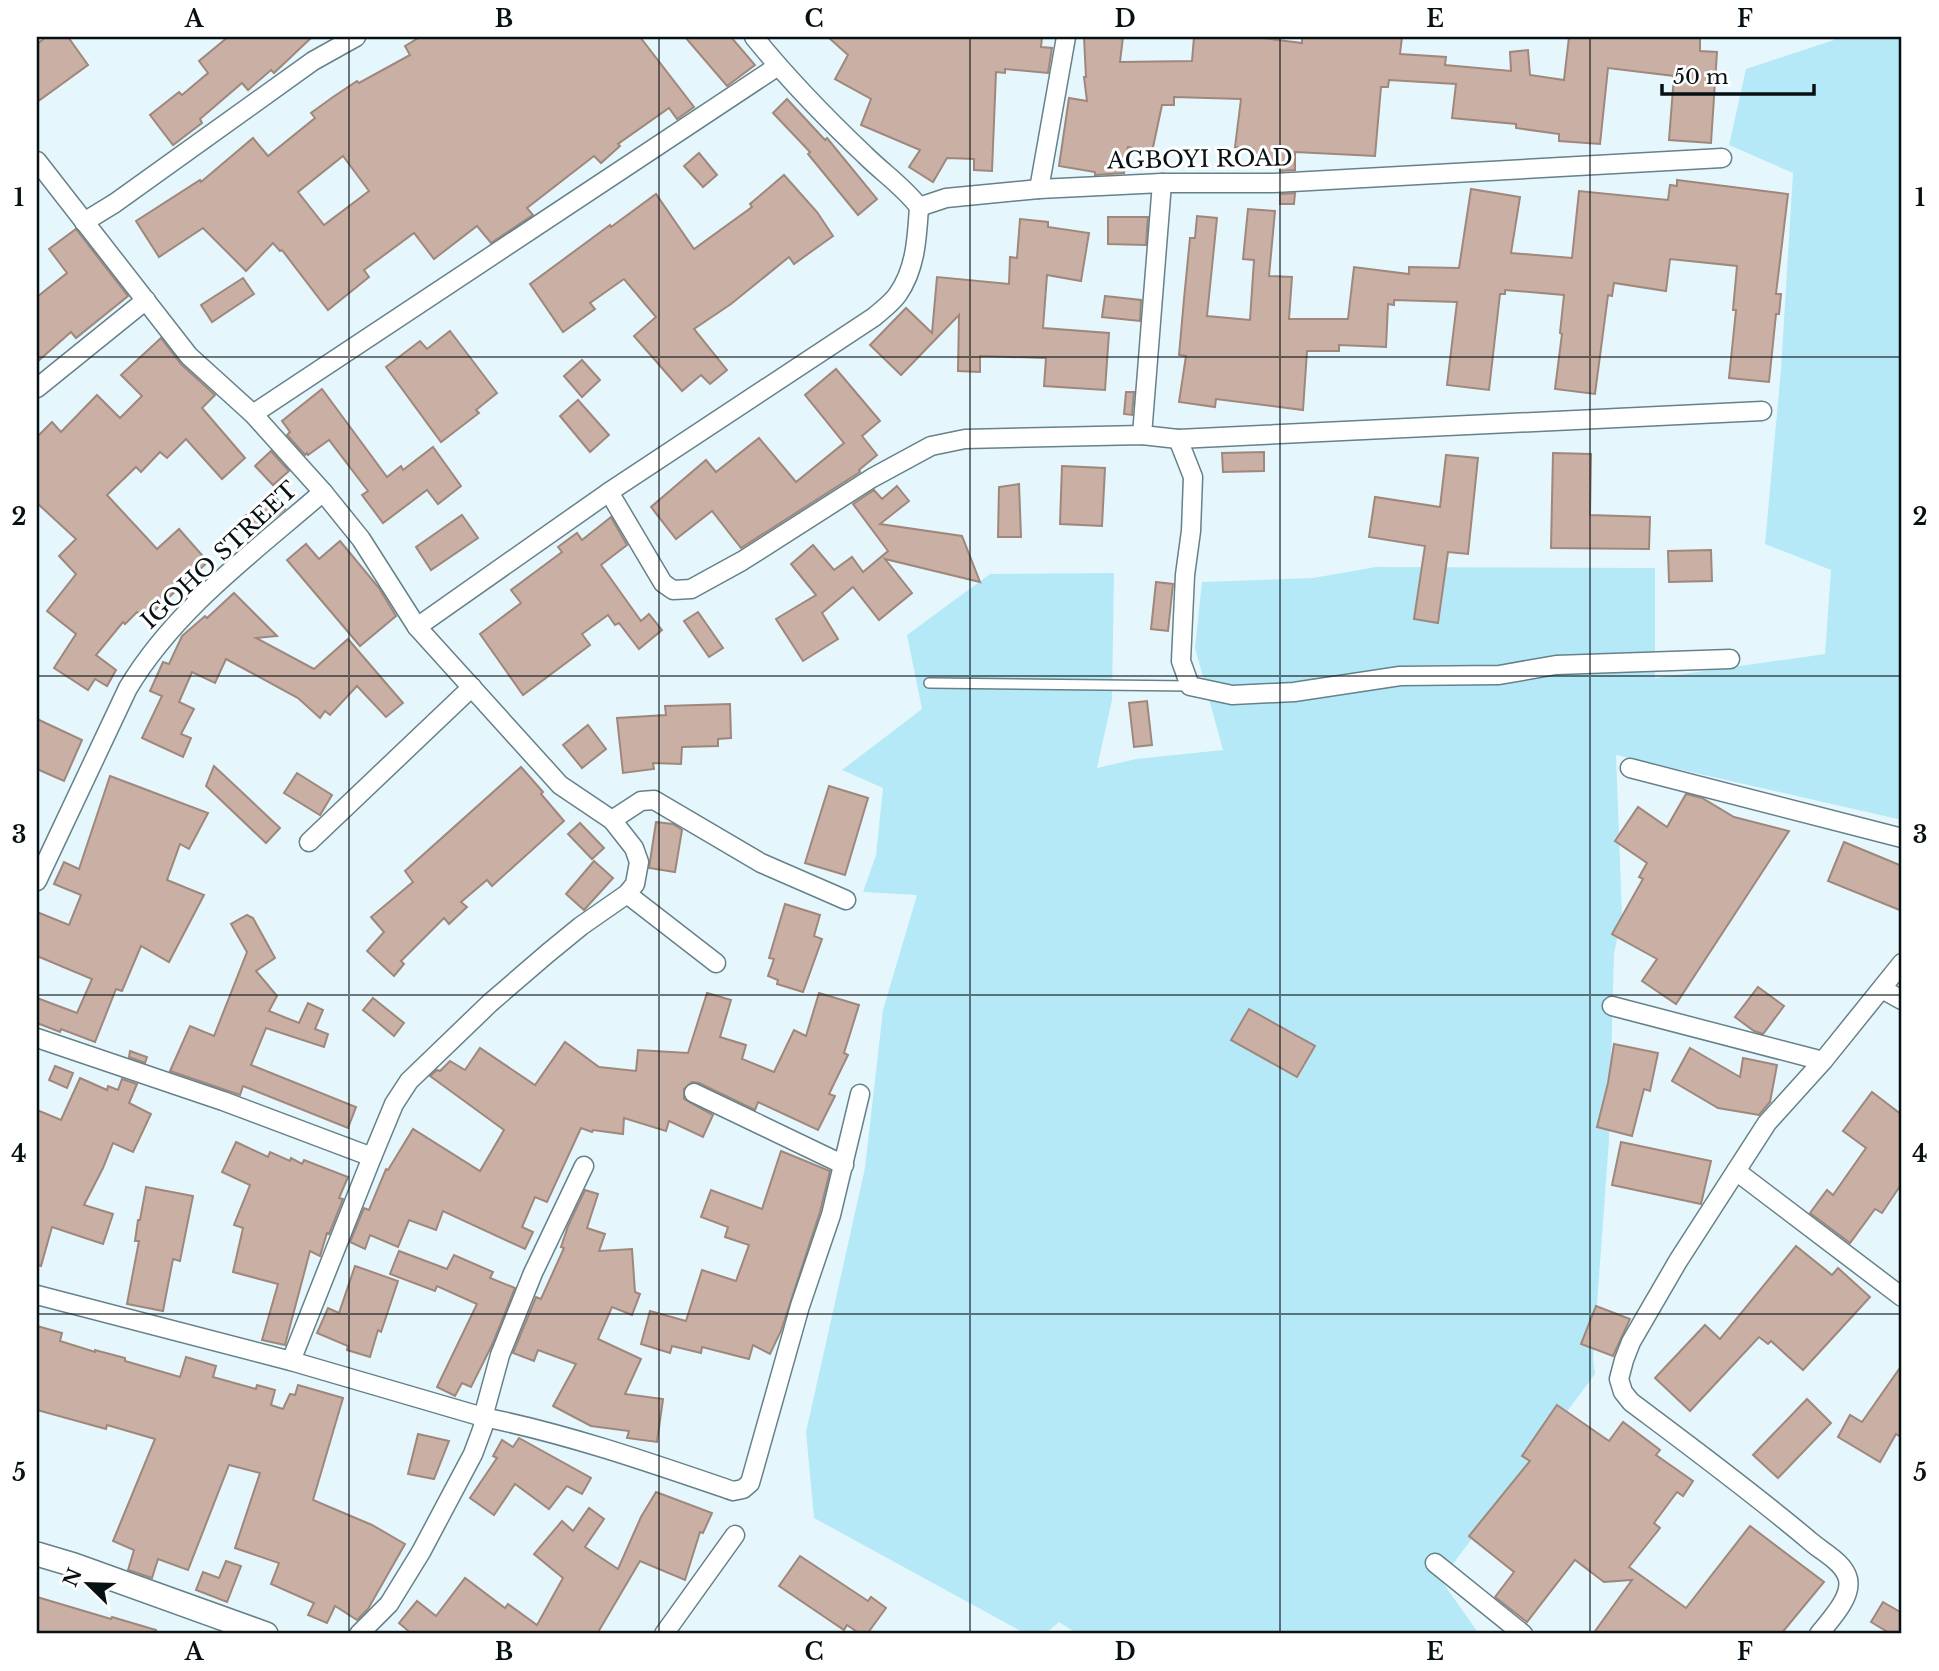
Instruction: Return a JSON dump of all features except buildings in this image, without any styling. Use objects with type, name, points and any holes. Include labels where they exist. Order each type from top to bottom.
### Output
[{"type":"street","points":[[84,222],[115,203],[313,61],[356,37]]},
{"type":"street","points":[[418,627],[609,492],[882,310],[898,295],[914,259],[919,207],[907,191],[863,154],[778,66],[754,37]]},
{"type":"street","points":[[1040,190],[1066,37]]},
{"type":"street","points":[[253,414],[778,66]]},
{"type":"street","name":"AGBOYI ROAD","points":[[919,207],[946,198],[1040,190],[1162,183],[1274,183],[1722,158]]},
{"type":"street","points":[[37,161],[189,356],[253,414],[323,492],[361,539],[418,627],[560,785],[612,820],[634,848],[639,862],[635,884],[627,894],[581,926],[529,969],[409,1081],[394,1104],[292,1362]]},
{"type":"street","points":[[1142,435],[1162,183]]},
{"type":"street","points":[[37,388],[146,300]]},
{"type":"street","points":[[609,492],[663,583],[673,590],[691,589],[742,561],[872,478],[931,446],[965,439],[1142,435],[1178,439],[1762,411]]},
{"type":"street","points":[[1178,439],[1194,477],[1181,661],[1190,686],[1231,695],[1294,692],[1400,676],[1499,675],[1556,664],[1730,659]]},
{"type":"street","name":"IGOHO STREET","points":[[37,881],[124,696],[145,661],[190,610],[323,492]]},
{"type":"street","points":[[309,842],[472,687]]},
{"type":"street","points":[[1630,768],[1902,838]]},
{"type":"street","points":[[612,820],[641,801],[654,800],[761,863],[846,900]]},
{"type":"street","points":[[627,894],[716,963]]},
{"type":"street","points":[[1819,1634],[1848,1592],[1848,1578],[1844,1571],[1770,1508],[1631,1402],[1623,1392],[1619,1379],[1631,1342],[1767,1123],[1823,1061],[1902,963]]},
{"type":"street","points":[[1882,989],[1902,1000]]},
{"type":"street","points":[[1612,1006],[1823,1061]]},
{"type":"street","points":[[37,1038],[223,1101],[372,1157]]},
{"type":"street","points":[[694,1093],[844,1165]]},
{"type":"street","points":[[37,1295],[292,1362],[483,1417],[512,1422],[624,1454],[733,1491],[743,1489],[750,1483],[800,1306],[831,1215],[860,1094]]},
{"type":"street","points":[[359,1634],[389,1604],[421,1552],[473,1454],[483,1427],[483,1417],[500,1355],[533,1273],[584,1166]]},
{"type":"street","points":[[1736,1171],[1902,1297]]},
{"type":"street","points":[[664,1634],[735,1535]]},
{"type":"street","points":[[37,1554],[266,1634]]},
{"type":"street","points":[[1435,1563],[1523,1634]]},
{"type":"lane","points":[[929,683],[1190,686]]},
{"type":"shaded area","points":[[1834,37],[1902,37],[1902,820],[1616,755],[1622,915],[1614,954],[1609,1140],[1593,1359],[1595,1374],[1441,1580],[1479,1634],[1078,1634],[1059,1622],[1045,1634],[1026,1634],[814,1518],[806,1432],[865,1168],[883,1010],[917,895],[863,892],[876,855],[883,788],[842,770],[922,709],[907,635],[990,574],[1114,573],[1112,700],[1097,768],[1136,759],[1223,750],[1195,648],[1202,582],[1313,578],[1376,567],[1655,568],[1655,678],[1825,654],[1831,570],[1765,544],[1781,369],[1793,173],[1729,145],[1746,69],[1834,40]]}]
